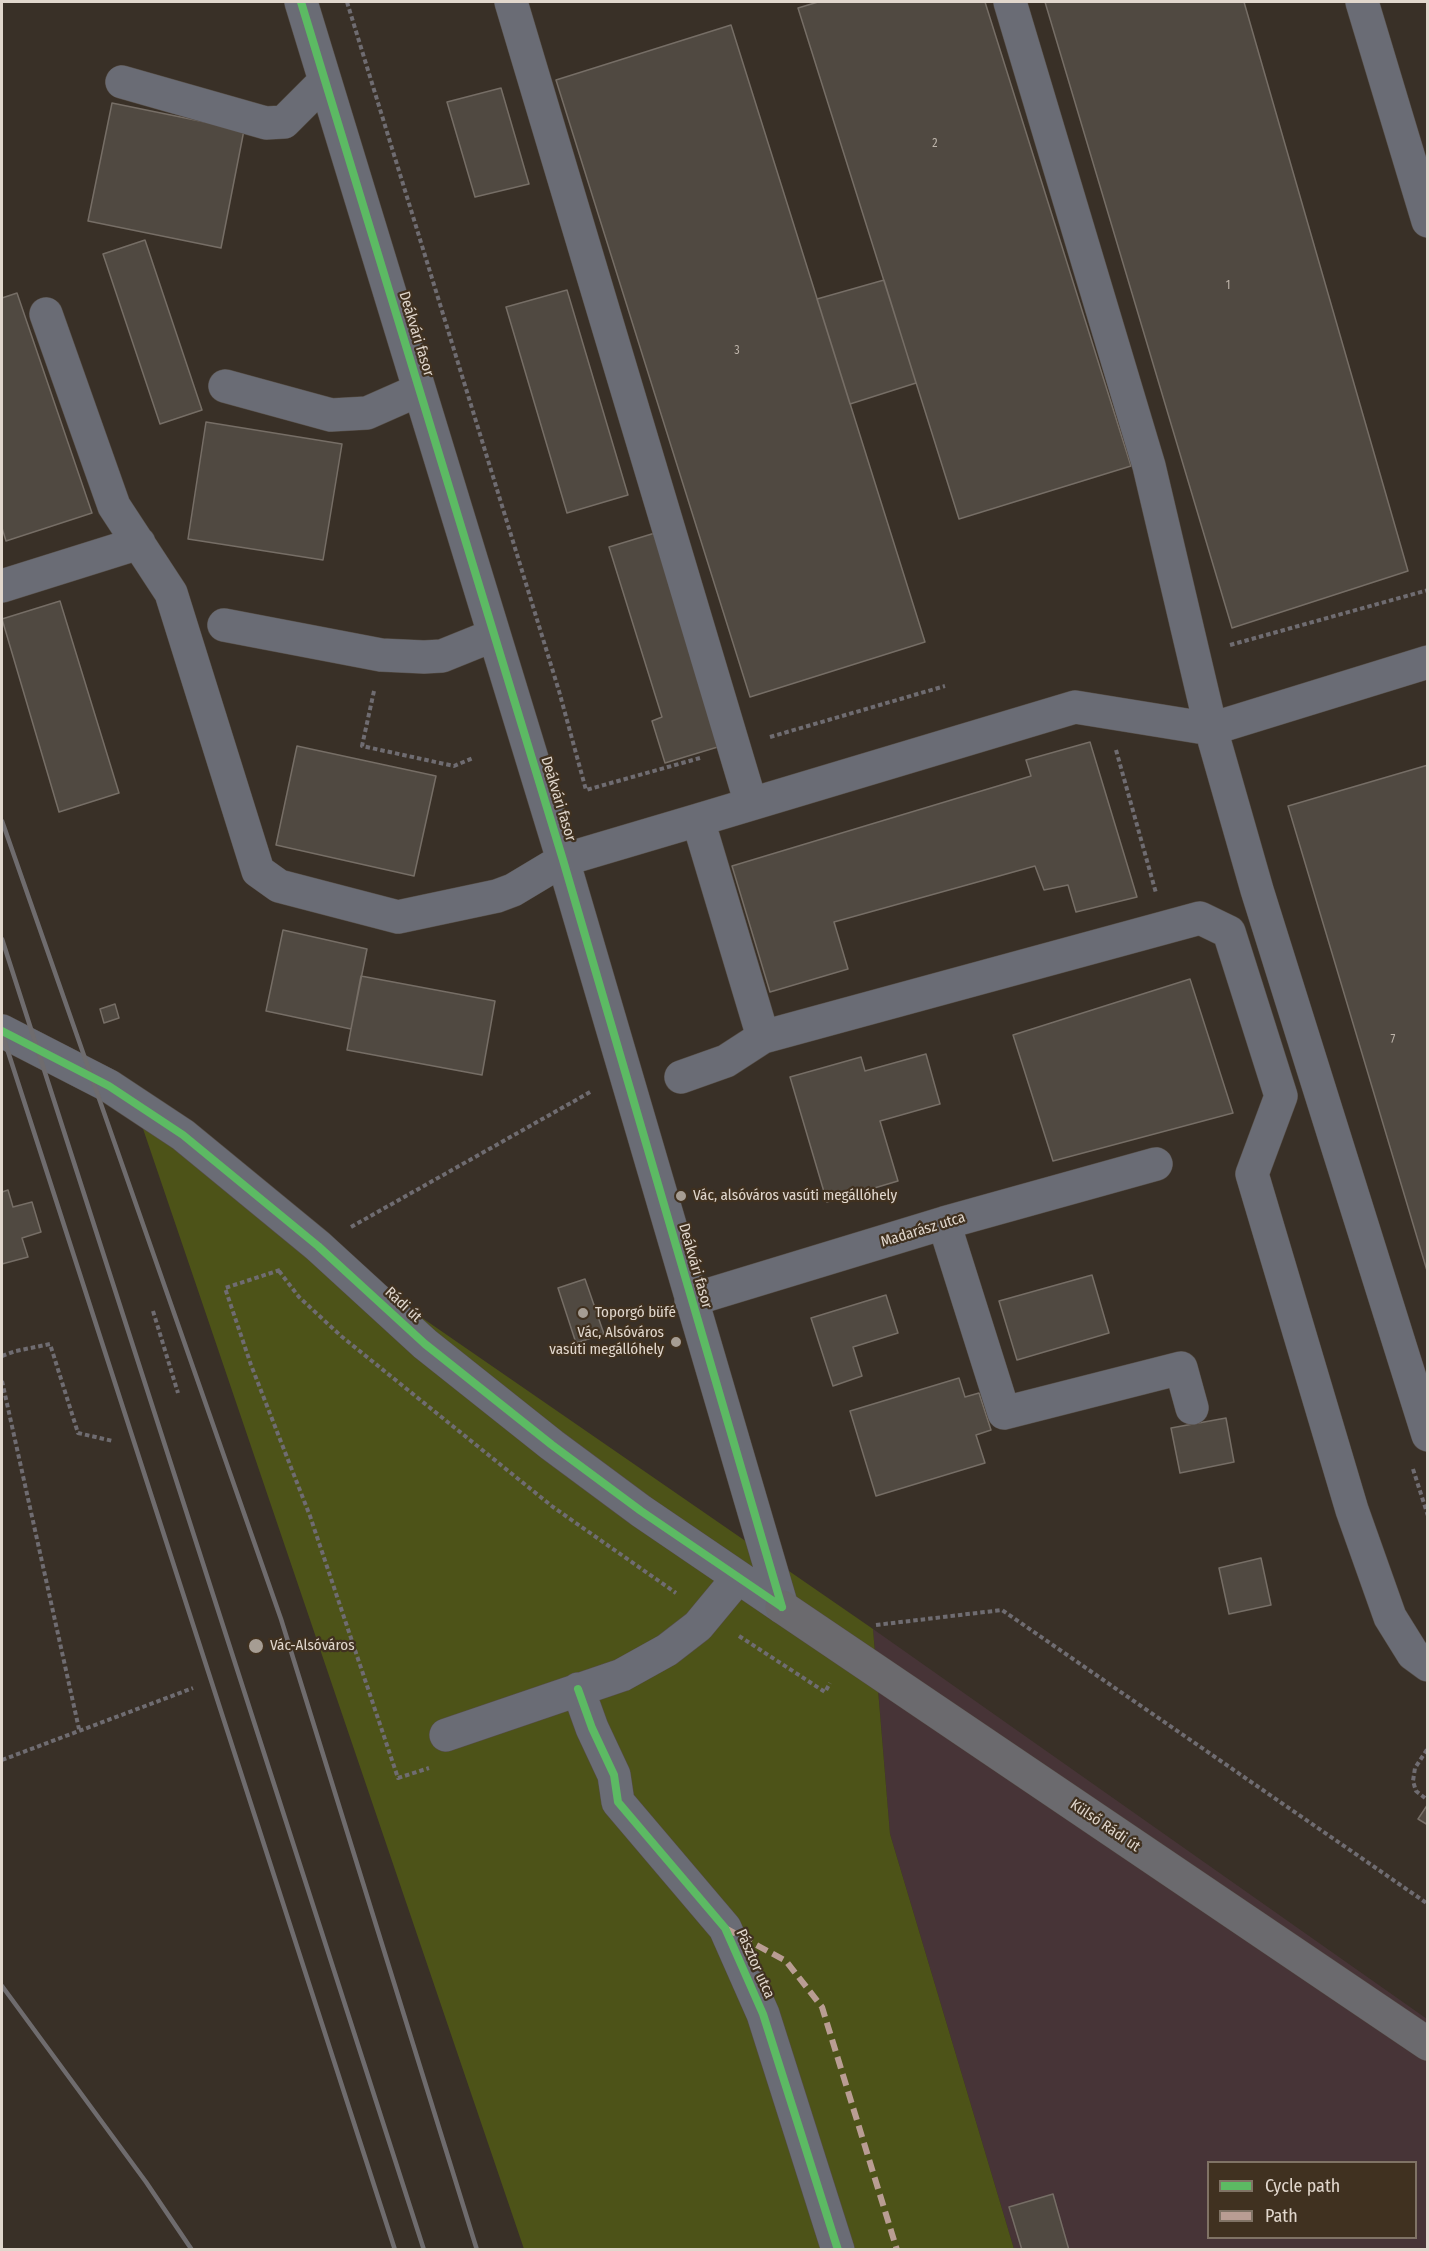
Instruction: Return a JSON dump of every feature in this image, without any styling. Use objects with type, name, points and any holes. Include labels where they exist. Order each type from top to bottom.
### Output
[{"type":"main road","name":"Külső Rádi út","points":[[782,1607],[1428,2044]]},
{"type":"street","name":"Deákvári fasor","points":[[301,2],[563,860],[782,1607]]},
{"type":"street","points":[[511,2],[751,804]]},
{"type":"street","points":[[1010,2],[1149,466],[1211,729],[1260,901],[1428,1435]]},
{"type":"street","points":[[1362,2],[1428,220]]},
{"type":"street","points":[[122,82],[266,123],[284,122],[325,81]]},
{"type":"street","points":[[46,314],[114,506],[171,593],[258,872],[279,886],[398,917],[497,896],[513,890],[563,860],[1075,707],[1211,729],[1428,662]]},
{"type":"street","points":[[225,387],[331,415],[367,413],[419,390]]},
{"type":"street","points":[[2,586],[139,543]]},
{"type":"street","points":[[224,625],[381,655],[442,656],[494,635]]},
{"type":"street","points":[[698,820],[763,1037]]},
{"type":"street","points":[[681,1077],[726,1061],[763,1037],[1200,918],[1229,932],[1281,1096],[1252,1174],[1359,1531],[1390,1617],[1413,1654],[1428,1665]]},
{"type":"street","name":"Rádi út","points":[[2,1031],[109,1086],[145,1108],[217,1161],[318,1246],[425,1344],[543,1438],[737,1579],[782,1607]]},
{"type":"street","name":"Madarász utca","points":[[691,1300],[944,1223],[1156,1164]]},
{"type":"street","points":[[944,1223],[1004,1413],[1181,1368],[1192,1408]]},
{"type":"street","points":[[446,1735],[622,1675],[667,1650],[698,1626],[737,1579]]},
{"type":"street","name":"Pásztor utca","points":[[578,1689],[592,1728],[614,1775],[618,1802],[725,1928],[762,2014],[838,2250]]},
{"type":"path","points":[[347,2],[556,679],[586,790]]},
{"type":"path","points":[[1226,636],[1231,646],[1428,590]]},
{"type":"path","points":[[381,655],[362,747],[454,766],[473,758]]},
{"type":"path","points":[[1115,746],[1157,897]]},
{"type":"path","points":[[432,1768],[398,1778],[310,1516],[251,1365],[225,1288],[279,1271],[318,1246],[625,1074]]},
{"type":"path","points":[[153,1311],[178,1393]]},
{"type":"path","points":[[2,1356],[50,1344],[78,1433],[113,1441]]},
{"type":"path","points":[[2,1381],[79,1729]]},
{"type":"path","points":[[2,1760],[79,1729],[193,1688]]},
{"type":"path","points":[[1425,1798],[1416,1791],[1413,1781],[1415,1768],[1428,1748]]},
{"type":"shaded area","points":[[873,1629],[1427,2019],[1427,2249],[1014,2249],[890,1834]]},
{"type":"green space","points":[[138,1114],[318,1246],[873,1629],[890,1834],[1014,2249],[524,2249]]},
{"type":"building","points":[[818,2],[985,2],[1131,466],[959,519],[798,8]]},
{"type":"building","points":[[1045,2],[1244,2],[1408,571],[1232,628]]},
{"type":"building","points":[[731,25],[925,642],[750,697],[556,80]]},
{"type":"building","points":[[501,88],[529,184],[475,197],[447,102]]},
{"type":"building","points":[[112,103],[244,130],[221,248],[88,221]]},
{"type":"building","points":[[145,240],[202,410],[160,424],[103,254]]},
{"type":"building","points":[[884,280],[916,383],[850,404],[817,299]]},
{"type":"building","points":[[567,290],[628,495],[567,513],[506,307]]},
{"type":"building","points":[[17,293],[92,513],[6,541],[2,528],[2,298]]},
{"type":"building","points":[[206,422],[342,444],[323,560],[188,539]]},
{"type":"building","points":[[655,533],[721,746],[665,763],[652,721],[662,717],[609,547]]},
{"type":"building","points":[[60,601],[119,793],[59,812],[2,619]]},
{"type":"building","points":[[1090,742],[1137,897],[1076,912],[1068,885],[1044,890],[1035,866],[834,922],[848,969],[770,992],[732,866],[1031,776],[1026,760]]},
{"type":"building","points":[[297,746],[436,776],[414,876],[276,845]]},
{"type":"building","points":[[1428,765],[1428,1274],[1288,806]]},
{"type":"building","points":[[283,930],[367,949],[351,1029],[266,1011]]},
{"type":"building","points":[[361,976],[495,1001],[482,1075],[347,1050]]},
{"type":"building","points":[[1190,979],[1233,1113],[1053,1161],[1013,1035]]},
{"type":"building","points":[[115,1004],[119,1018],[104,1023],[100,1009]]},
{"type":"building","points":[[926,1054],[940,1104],[880,1121],[898,1181],[827,1202],[790,1077],[861,1057],[865,1071]]},
{"type":"building","points":[[8,1190],[13,1207],[32,1202],[41,1232],[22,1238],[28,1257],[2,1264],[2,1192]]},
{"type":"building","points":[[1092,1275],[1109,1333],[1017,1360],[999,1301]]},
{"type":"building","points":[[585,1279],[604,1334],[576,1343],[558,1288]]},
{"type":"building","points":[[886,1295],[898,1333],[853,1347],[862,1376],[833,1386],[811,1318]]},
{"type":"building","points":[[959,1378],[965,1397],[979,1393],[991,1430],[976,1435],[985,1463],[876,1496],[850,1411]]},
{"type":"building","points":[[1226,1418],[1234,1462],[1180,1473],[1171,1428]]},
{"type":"building","points":[[1261,1558],[1271,1605],[1229,1614],[1219,1568]]},
{"type":"building","points":[[1428,1804],[1428,1825],[1418,1819]]},
{"type":"building","points":[[1053,2194],[1069,2250],[1022,2250],[1009,2207]]},
{"type":"railway","points":[[2,821],[281,1619],[477,2250]]},
{"type":"railway","points":[[2,939],[424,2250]]},
{"type":"railway","points":[[2,1033],[395,2250]]},
{"type":"railway","points":[[2,1986],[146,2182],[192,2250]]},
{"type":"marked path","points":[[725,1928],[786,1961],[822,2007],[897,2250]]},
{"type":"cycle path","points":[[301,2],[563,860],[782,1607]]},
{"type":"cycle path","points":[[2,1031],[109,1086],[183,1135],[318,1246],[425,1344],[552,1445],[641,1511],[782,1607]]},
{"type":"cycle path","points":[[578,1689],[592,1728],[614,1775],[618,1802],[725,1928],[763,2014],[838,2250]]},
{"type":"place","name":"Vác, alsóváros vasúti megállóhely","points":[[681,1196]]},
{"type":"place","name":"Toporgó büfé","points":[[583,1313]]},
{"type":"place","name":"Vác, Alsóváros vasúti megállóhely","points":[[676,1342]]},
{"type":"place","name":"Vác-Alsóváros","points":[[256,1646]]}]
